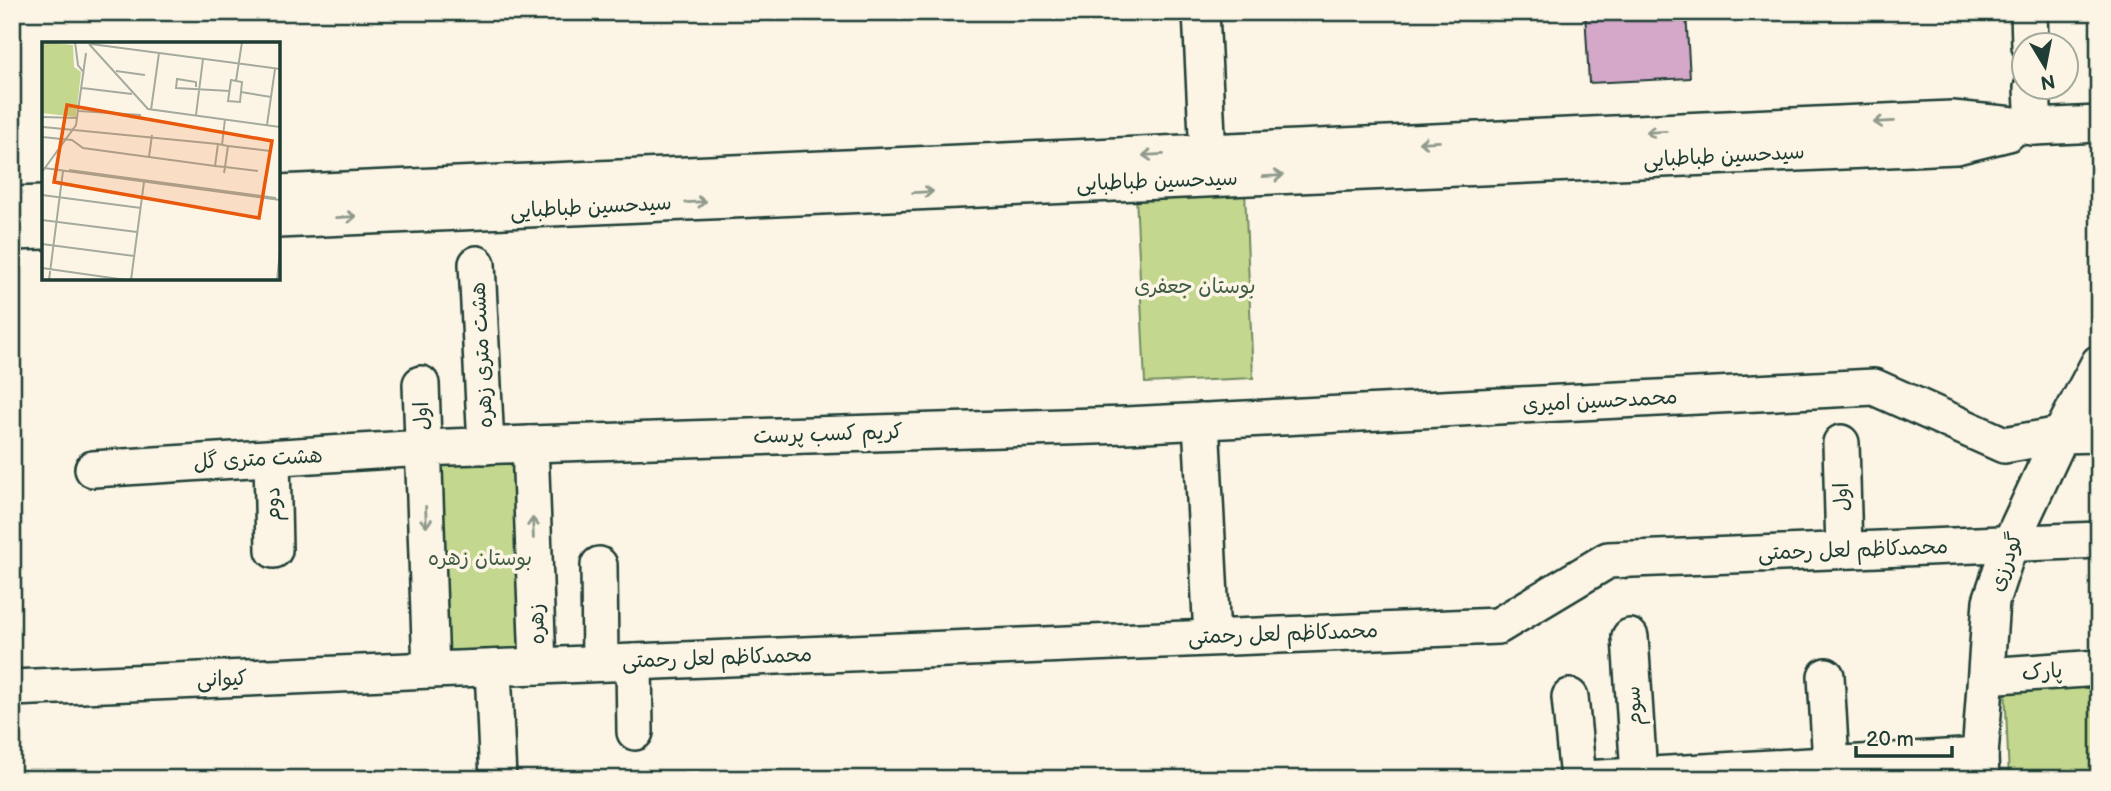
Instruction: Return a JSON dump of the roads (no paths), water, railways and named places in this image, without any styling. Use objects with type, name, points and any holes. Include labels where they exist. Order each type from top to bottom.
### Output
[{"type":"street","points":[[1201,12],[1208,166]]},
{"type":"street","points":[[2029,12],[2030,32]]},
{"type":"street","points":[[2033,102],[2034,127]]},
{"type":"street","name":"سیدحسین طباطبایی","points":[[280,220],[1208,166],[1952,119],[2034,127],[2099,124]]},
{"type":"street","name":"سیدحسین طباطبایی","points":[[280,193],[1208,166]]},
{"type":"street","points":[[12,205],[42,204]]},
{"type":"street","points":[[12,232],[42,231]]},
{"type":"street","name":"هشت متری زهره","points":[[477,264],[486,446]]},
{"type":"street","name":"گودرزی","points":[[1981,767],[1991,601],[2010,544],[2061,435],[2099,363]]},
{"type":"street","name":"اول","points":[[421,384],[423,448]]},
{"type":"street","name":"محمدحسین امیری","points":[[1126,425],[1874,387],[2004,445],[2061,435],[2099,433]]},
{"type":"street","points":[[1201,421],[1212,637]]},
{"type":"street","name":"کریم کسب پرست","points":[[530,444],[1126,425]]},
{"type":"street","name":"اول","points":[[1841,443],[1844,551]]},
{"type":"street","points":[[431,670],[423,448],[530,444]]},
{"type":"street","name":"زهره","points":[[431,670],[538,666],[530,444]]},
{"type":"street","name":"هشت متری گل","points":[[93,469],[423,448]]},
{"type":"street","name":"دوم","points":[[272,458],[274,550]]},
{"type":"street","name":"محمدکاظم لعل رحمتی","points":[[538,666],[1498,626],[1608,560],[2099,540]]},
{"type":"street","points":[[599,565],[617,662],[635,732]]},
{"type":"street","name":"سوم","points":[[1630,637],[1639,775]]},
{"type":"street","points":[[493,668],[498,779]]},
{"type":"street","name":"پارک","points":[[1986,676],[2099,668]]},
{"type":"street","name":"کیوانی","points":[[12,688],[431,670]]},
{"type":"street","points":[[1826,676],[1830,764]]},
{"type":"street","points":[[1570,697],[1578,779]]},
{"type":"street","points":[[1584,779],[1639,775],[1765,774],[1830,764],[1981,767]]},
{"type":"park label","name":"بوستان جعفری","points":[[1195,286]]},
{"type":"park label","name":"بوستان زهره","points":[[480,558]]}]
